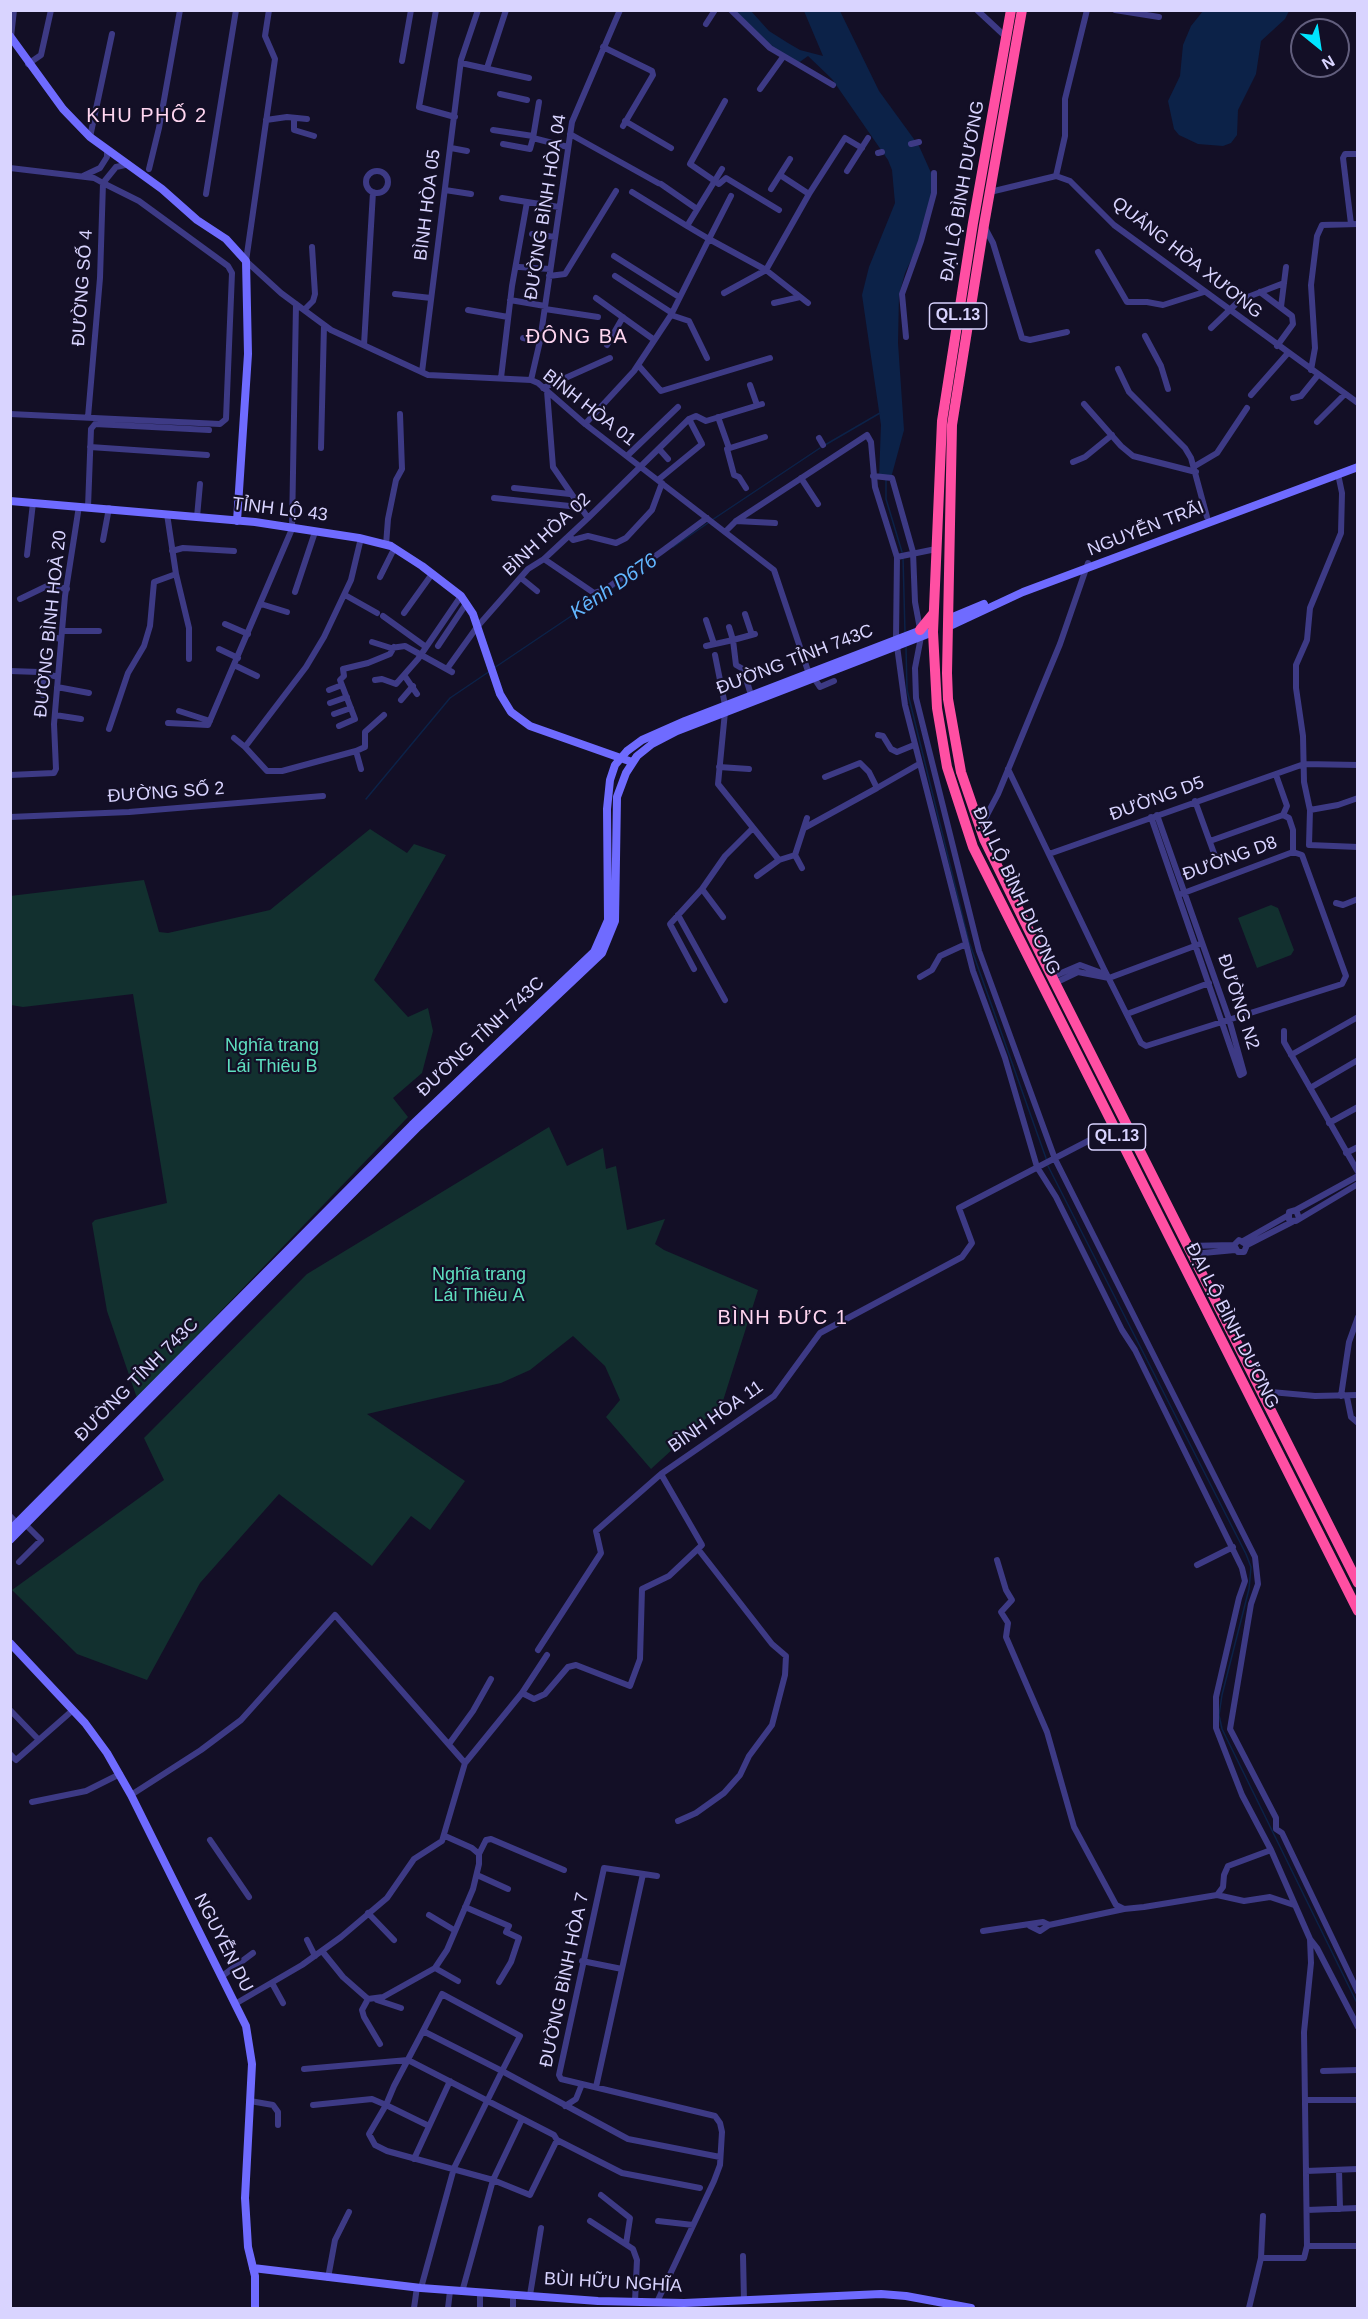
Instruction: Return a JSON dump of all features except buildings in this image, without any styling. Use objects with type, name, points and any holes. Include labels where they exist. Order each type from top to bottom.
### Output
[{"type":"highway","name":"ĐẠI LỘ BÌNH DƯƠNG","points":[[1011,10],[1014,24],[990,192],[978,224],[942,421],[933,624],[937,708],[947,767],[973,847],[1358,1611]]},
{"type":"highway","name":"ĐẠI LỘ BÌNH DƯƠNG","points":[[1022,10],[1006,37],[978,224],[952,425],[947,673],[950,709],[962,772],[980,828],[1054,980],[1358,1583]]},
{"type":"highway","points":[[934,644],[920,633],[933,624],[948,623]]},
{"type":"highway","points":[[1113,1128],[1124,1120]]},
{"type":"highway","points":[[1178,1256],[1189,1250]]},
{"type":"main road","points":[[11,37],[28,64],[63,109],[90,137],[125,165],[162,189],[197,220],[226,239],[246,261],[248,354],[237,521]]},
{"type":"main road","name":"NGUYỄN TRÃI","points":[[948,623],[1087,566],[1358,462]]},
{"type":"main road","name":"NGUYỄN TRÃI","points":[[1172,534],[1207,517],[1358,467]]},
{"type":"main road","name":"TỈNH LỘ 43","points":[[10,501],[110,508],[237,521],[361,538],[390,547],[432,574],[463,600],[473,614],[500,694],[511,711],[530,726],[621,757]]},
{"type":"main road","name":"ĐƯỜNG TỈNH 743C","points":[[10,1540],[18,1526],[594,952],[608,920],[607,809],[610,780],[621,757],[642,740],[811,677],[920,633],[933,624]]},
{"type":"main road","name":"ĐƯỜNG TỈNH 743C","points":[[460,1083],[579,977],[608,944],[615,921],[615,810],[621,785],[632,762],[652,744],[751,695],[811,677]]},
{"type":"main road","points":[[621,757],[632,762]]},
{"type":"main road","name":"NGUYỄN DU","points":[[10,1643],[73,1710],[107,1753],[120,1774],[235,2004],[250,2042],[252,2064],[245,2198],[255,2308]]},
{"type":"main road","name":"BÙI HỮU NGHĨA","points":[[253,2268],[419,2288],[530,2295],[597,2305],[635,2301],[744,2301],[881,2294],[906,2296],[970,2308]]},
{"type":"street","points":[[11,37],[14,10]]},
{"type":"street","points":[[28,64],[41,55],[51,10]]},
{"type":"street","points":[[149,169],[159,128],[180,10]]},
{"type":"street","points":[[206,194],[236,10]]},
{"type":"street","points":[[246,261],[275,59],[265,36],[269,10]]},
{"type":"street","points":[[402,61],[411,10]]},
{"type":"street","points":[[436,10],[419,107],[455,117]]},
{"type":"street","name":"BÌNH HÒA 05","points":[[422,372],[461,63],[478,10]]},
{"type":"street","points":[[487,68],[506,10]]},
{"type":"street","name":"ĐƯỜNG BÌNH HÒA 04","points":[[531,380],[540,340],[572,122],[620,10]]},
{"type":"street","points":[[706,24],[715,10]]},
{"type":"street","points":[[731,10],[783,57],[833,85]]},
{"type":"street","points":[[977,10],[1006,37]]},
{"type":"street","points":[[990,192],[1056,176],[1065,136],[1065,99],[1087,10]]},
{"type":"street","points":[[1115,10],[1159,18]]},
{"type":"street","points":[[90,137],[112,34]]},
{"type":"street","points":[[603,47],[652,71],[653,75],[624,123],[670,148]]},
{"type":"street","points":[[760,89],[783,57]]},
{"type":"street","points":[[461,63],[529,78]]},
{"type":"street","points":[[500,94],[527,100]]},
{"type":"street","points":[[725,101],[690,162],[720,184],[726,178],[779,210]]},
{"type":"street","points":[[503,144],[530,149],[539,102]]},
{"type":"street","points":[[294,118],[294,130],[314,136]]},
{"type":"street","points":[[266,120],[307,119]]},
{"type":"street","points":[[493,129],[568,147]]},
{"type":"street","points":[[570,134],[659,184],[697,209]]},
{"type":"street","points":[[724,293],[766,270],[809,194],[845,138],[862,148]]},
{"type":"street","points":[[847,171],[868,138]]},
{"type":"street","points":[[911,144],[919,142]]},
{"type":"street","points":[[451,148],[467,151]]},
{"type":"street","points":[[82,177],[100,168],[107,157],[107,151]]},
{"type":"street","points":[[1311,370],[1315,348],[1311,285],[1317,236],[1322,225],[1354,224],[1343,158],[1345,154],[1358,154]]},
{"type":"street","points":[[771,189],[790,159]]},
{"type":"street","points":[[103,183],[116,167],[125,165]]},
{"type":"street","points":[[10,168],[82,177],[103,183],[139,201],[228,266],[232,273],[225,419],[220,424],[10,414]]},
{"type":"street","points":[[687,226],[722,169]]},
{"type":"street","points":[[906,337],[902,294],[924,231],[934,193],[934,174]]},
{"type":"street","points":[[780,176],[809,194]]},
{"type":"street","name":"QUẢNG HÒA XƯƠNG","points":[[1056,176],[1070,181],[1114,225],[1358,403]]},
{"type":"street","name":"ĐƯỜNG SỐ 4","points":[[88,417],[100,279],[103,183]]},
{"type":"street","points":[[445,190],[471,194]]},
{"type":"street","points":[[519,267],[565,274],[616,191]]},
{"type":"street","points":[[364,345],[373,192]]},
{"type":"street","points":[[632,192],[709,239],[766,270],[808,303]]},
{"type":"street","points":[[585,424],[638,365],[671,314],[731,196]]},
{"type":"street","points":[[502,198],[559,207]]},
{"type":"street","points":[[501,378],[510,300],[527,202]]},
{"type":"street","points":[[978,224],[993,243],[1022,338],[1030,340],[1067,332]]},
{"type":"street","points":[[532,234],[555,237]]},
{"type":"street","points":[[304,310],[313,301],[315,294],[312,247]]},
{"type":"street","points":[[1098,252],[1127,303],[1147,302],[1163,305],[1204,292]]},
{"type":"street","points":[[614,256],[679,297]]},
{"type":"street","name":"BÌNH HÒA 01","points":[[246,261],[324,325],[428,375],[531,380],[545,389],[585,424],[774,570],[811,677]]},
{"type":"street","points":[[1281,307],[1286,267]]},
{"type":"street","points":[[615,276],[671,314],[689,321],[707,358]]},
{"type":"street","points":[[1211,328],[1231,312],[1240,300],[1284,283]]},
{"type":"street","points":[[1260,292],[1292,316],[1293,324],[1277,346]]},
{"type":"street","points":[[395,294],[431,298]]},
{"type":"street","points":[[774,303],[800,297]]},
{"type":"street","points":[[596,298],[653,339]]},
{"type":"street","points":[[510,300],[598,317]]},
{"type":"street","points":[[168,723],[208,726],[292,529],[296,304]]},
{"type":"street","points":[[468,310],[508,317]]},
{"type":"street","points":[[607,345],[623,317]]},
{"type":"street","points":[[321,448],[324,325]]},
{"type":"street","points":[[1145,336],[1161,366],[1168,389]]},
{"type":"street","points":[[523,338],[540,340]]},
{"type":"street","points":[[1251,395],[1288,353]]},
{"type":"street","points":[[588,518],[553,467],[545,389],[610,358]]},
{"type":"street","points":[[638,365],[662,391],[770,358]]},
{"type":"street","points":[[1118,369],[1129,392],[1185,448],[1196,469],[1207,517]]},
{"type":"street","points":[[1293,398],[1301,396],[1318,375]]},
{"type":"street","points":[[569,536],[573,540],[588,536],[616,543],[626,537],[652,510],[660,481],[702,444],[689,419],[696,416],[703,421],[759,405],[750,385]]},
{"type":"street","points":[[1317,422],[1345,394]]},
{"type":"street","points":[[1084,404],[1127,451],[1142,460],[1196,469],[1217,453],[1247,408]]},
{"type":"street","points":[[627,456],[678,407]]},
{"type":"street","points":[[380,577],[390,547],[388,519],[396,480],[402,469],[400,414]]},
{"type":"street","points":[[718,417],[729,448],[727,449],[734,475],[739,477],[746,488]]},
{"type":"street","name":"BÌNH HÒA 02","points":[[422,654],[451,669],[477,627],[528,569],[544,559],[569,536],[660,450],[689,419]]},
{"type":"street","points":[[88,507],[91,429],[95,424],[210,430]]},
{"type":"street","points":[[724,531],[830,455],[867,435],[871,442],[873,476],[897,557],[897,642],[905,705],[966,944],[1009,1069],[1039,1166],[1091,1264],[1122,1330],[1135,1350],[1233,1547],[1245,1581],[1216,1697],[1216,1728],[1242,1795],[1264,1835],[1310,1939],[1317,1948],[1358,2027]]},
{"type":"street","points":[[1073,462],[1085,457],[1112,435]]},
{"type":"street","points":[[729,448],[765,437]]},
{"type":"street","points":[[819,438],[823,445]]},
{"type":"street","points":[[90,447],[207,455]]},
{"type":"street","points":[[660,450],[668,459]]},
{"type":"street","points":[[1338,474],[1342,503],[1341,533],[1310,608],[1307,640],[1296,665],[1310,810],[1310,847],[1358,847]]},
{"type":"street","points":[[873,476],[892,478],[913,552],[915,602],[920,633],[915,668],[916,699],[979,951],[1054,1159],[1255,1557],[1258,1584],[1251,1604],[1230,1730],[1276,1818],[1276,1829]]},
{"type":"street","points":[[801,478],[818,504]]},
{"type":"street","points":[[197,517],[200,484]]},
{"type":"street","points":[[514,488],[570,494]]},
{"type":"street","points":[[494,498],[579,507]]},
{"type":"street","points":[[27,555],[33,503]]},
{"type":"street","name":"ĐƯỜNG BÌNH HOÀ 20","points":[[10,775],[54,773],[55,715],[61,639],[78,506]]},
{"type":"street","points":[[103,540],[110,508]]},
{"type":"street","points":[[167,514],[176,574],[189,628],[189,659]]},
{"type":"street","points":[[648,555],[654,556],[668,548],[709,519]]},
{"type":"street","points":[[736,521],[743,524],[775,523]]},
{"type":"street","points":[[294,592],[315,531]]},
{"type":"street","points":[[245,747],[306,667],[345,596],[361,538]]},
{"type":"street","points":[[661,544],[668,548]]},
{"type":"street","points":[[172,551],[183,548],[234,551]]},
{"type":"street","points":[[897,557],[936,549]]},
{"type":"street","points":[[544,559],[594,593],[606,589],[628,573]]},
{"type":"street","points":[[980,828],[1008,769],[1060,644],[1087,566]]},
{"type":"street","points":[[109,729],[128,673],[144,646],[150,626],[154,582],[176,574]]},
{"type":"street","points":[[404,613],[432,574]]},
{"type":"street","points":[[521,578],[537,591]]},
{"type":"street","points":[[20,599],[47,586],[67,589]]},
{"type":"street","points":[[345,596],[380,614],[426,647]]},
{"type":"street","points":[[438,646],[463,600]]},
{"type":"street","points":[[375,680],[382,679],[396,684],[463,600]]},
{"type":"street","points":[[261,604],[287,612]]},
{"type":"street","points":[[706,646],[754,635],[745,614]]},
{"type":"street","points":[[706,620],[714,644]]},
{"type":"street","points":[[225,624],[248,633]]},
{"type":"street","points":[[729,627],[736,665],[743,669],[751,695]]},
{"type":"street","points":[[62,631],[99,632]]},
{"type":"street","points":[[43,635],[61,639]]},
{"type":"street","points":[[372,642],[394,647],[405,646],[422,654]]},
{"type":"street","points":[[339,726],[355,719],[342,685],[343,669],[368,663],[390,654],[394,647]]},
{"type":"street","points":[[219,649],[238,658]]},
{"type":"street","points":[[715,655],[725,708],[719,767],[720,789],[779,860]]},
{"type":"street","points":[[234,665],[257,676]]},
{"type":"street","points":[[10,672],[58,677]]},
{"type":"street","points":[[43,695],[42,683],[48,675]]},
{"type":"street","points":[[404,675],[417,694]]},
{"type":"street","points":[[811,677],[820,687],[834,681]]},
{"type":"street","points":[[328,690],[342,685]]},
{"type":"street","points":[[401,700],[413,686]]},
{"type":"street","points":[[57,687],[89,693]]},
{"type":"street","points":[[330,703],[347,697]]},
{"type":"street","points":[[334,714],[351,708]]},
{"type":"street","points":[[179,711],[210,721]]},
{"type":"street","points":[[55,715],[81,719]]},
{"type":"street","points":[[234,738],[267,771],[275,772],[365,747],[365,732],[384,715]]},
{"type":"street","points":[[878,735],[883,736],[891,749],[897,752],[914,745]]},
{"type":"street","points":[[356,751],[361,770]]},
{"type":"street","points":[[825,777],[860,763],[869,772],[877,788]]},
{"type":"street","points":[[806,827],[919,764]]},
{"type":"street","name":"ĐƯỜNG D5","points":[[1049,854],[1195,801],[1304,765],[1358,765]]},
{"type":"street","points":[[719,767],[749,769]]},
{"type":"street","points":[[1008,769],[1109,978],[1142,1043],[1146,1046],[1342,984],[1346,976],[1302,855],[1293,852],[1293,830],[1289,818],[1283,815]]},
{"type":"street","points":[[1210,842],[1283,815],[1287,806],[1276,775]]},
{"type":"street","name":"ĐƯỜNG SỐ 2","points":[[10,817],[129,812],[323,796]]},
{"type":"street","points":[[1310,810],[1317,811],[1358,798]]},
{"type":"street","points":[[1195,801],[1215,856]]},
{"type":"street","name":"ĐƯỜNG N2","points":[[1154,816],[1226,1020],[1244,1073],[1240,1075],[1226,1020],[1209,983],[1199,944]]},
{"type":"street","points":[[802,868],[795,855],[806,827],[807,818]]},
{"type":"street","points":[[694,969],[669,924],[702,889],[725,856],[753,828]]},
{"type":"street","name":"ĐƯỜNG D8","points":[[1181,893],[1293,852]]},
{"type":"street","points":[[758,876],[779,860],[795,855]]},
{"type":"street","points":[[702,889],[723,917]]},
{"type":"street","points":[[1336,903],[1343,904],[1358,900]]},
{"type":"street","points":[[678,915],[725,1000]]},
{"type":"street","points":[[920,977],[932,970],[940,956],[966,944]]},
{"type":"street","points":[[1054,980],[1078,972],[1097,978],[1101,976],[1109,978],[1199,944]]},
{"type":"street","points":[[1127,1014],[1209,983]]},
{"type":"street","points":[[1291,1054],[1358,1017]]},
{"type":"street","points":[[1245,1243],[1287,1216],[1289,1212],[1358,1174],[1284,1042],[1284,1031]]},
{"type":"street","points":[[1310,1088],[1358,1060]]},
{"type":"street","points":[[1329,1123],[1358,1107]]},
{"type":"street","points":[[1039,1166],[1113,1128]]},
{"type":"street","points":[[1346,1153],[1358,1146]]},
{"type":"street","name":"BÌNH HÒA 11","points":[[538,1650],[602,1552],[596,1531],[661,1474],[774,1396],[820,1333],[962,1257],[972,1243],[959,1208],[1039,1166]]},
{"type":"street","points":[[1245,1243],[1292,1222],[1358,1184]]},
{"type":"street","points":[[1296,1210],[1299,1218]]},
{"type":"street","points":[[1287,1216],[1292,1222]]},
{"type":"street","points":[[1235,1248],[1239,1240],[1245,1243]]},
{"type":"street","points":[[1189,1250],[1235,1248],[1244,1252],[1245,1243]]},
{"type":"street","points":[[1358,1317],[1349,1342],[1344,1397],[1351,1417],[1358,1423]]},
{"type":"street","points":[[1260,1391],[1344,1397],[1358,1395]]},
{"type":"street","points":[[522,1693],[534,1699],[545,1694],[568,1667],[576,1665],[630,1686],[640,1659],[642,1589],[669,1576],[702,1545],[661,1474]]},
{"type":"street","points":[[10,1516],[18,1526],[41,1540],[19,1562]]},
{"type":"street","points":[[1197,1565],[1233,1547]]},
{"type":"street","points":[[678,1821],[696,1813],[724,1793],[740,1775],[749,1756],[772,1725],[785,1675],[786,1656],[772,1644],[698,1549]]},
{"type":"street","points":[[997,1560],[1006,1590],[1012,1600],[1001,1612],[1008,1623],[1006,1637],[1047,1732],[1074,1827],[1116,1905],[1124,1909]]},
{"type":"street","points":[[131,1795],[202,1750],[241,1720],[335,1615],[465,1763]]},
{"type":"street","points":[[235,2004],[322,1951],[393,1892],[414,1859],[442,1841],[465,1763],[522,1693],[547,1655]]},
{"type":"street","points":[[449,1744],[473,1711],[491,1679]]},
{"type":"street","points":[[10,1710],[38,1739]]},
{"type":"street","points":[[10,1754],[16,1760],[73,1710]]},
{"type":"street","points":[[32,1802],[86,1791],[120,1774]]},
{"type":"street","points":[[1264,1835],[1276,1829]]},
{"type":"street","points":[[1276,1829],[1282,1833],[1358,1992]]},
{"type":"street","points":[[445,1836],[479,1854]]},
{"type":"street","points":[[377,2000],[435,1968],[447,1950],[465,1907],[477,1875],[479,1854],[486,1840],[491,1839],[564,1870]]},
{"type":"street","points":[[210,1840],[249,1897]]},
{"type":"street","points":[[1217,1895],[1221,1892],[1228,1866],[1271,1850]]},
{"type":"street","name":"ĐƯỜNG BÌNH HÒA 7","points":[[657,1876],[604,1868],[582,1961],[559,2076],[561,2079],[715,2116],[722,2132],[720,2157],[714,2181],[657,2302]]},
{"type":"street","points":[[596,2087],[643,1874]]},
{"type":"street","points":[[477,1875],[508,1889]]},
{"type":"street","points":[[983,1931],[1030,1926],[1040,1931],[1049,1925],[1124,1909],[1173,1904],[1217,1895],[1244,1900],[1270,1897],[1294,1905]]},
{"type":"street","points":[[465,1907],[509,1926],[506,1932],[519,1938],[512,1962],[499,1982]]},
{"type":"street","points":[[368,1913],[394,1940]]},
{"type":"street","points":[[429,1915],[454,1930]]},
{"type":"street","points":[[1260,2258],[1304,2258],[1307,2246],[1304,2032],[1311,1963],[1310,1939]]},
{"type":"street","points":[[307,1940],[315,1956]]},
{"type":"street","points":[[322,1951],[343,1977],[368,1999],[401,2008]]},
{"type":"street","points":[[221,1977],[253,1953]]},
{"type":"street","points":[[582,1961],[622,1969]]},
{"type":"street","points":[[435,1968],[458,1981]]},
{"type":"street","points":[[272,1983],[283,2003]]},
{"type":"street","points":[[414,2308],[454,2168],[520,2036],[442,1994],[369,2134],[372,2140],[387,2151],[454,2168],[493,2180],[530,2195],[557,2140]]},
{"type":"street","points":[[368,1999],[362,2010],[380,2044]]},
{"type":"street","points":[[423,2031],[628,2139],[720,2157]]},
{"type":"street","points":[[304,2069],[408,2061],[487,2099],[554,2135],[557,2140],[622,2173],[700,2188]]},
{"type":"street","points":[[1323,2071],[1358,2070]]},
{"type":"street","points":[[414,2158],[450,2081]]},
{"type":"street","points":[[566,2106],[576,2098],[582,2084]]},
{"type":"street","points":[[313,2105],[372,2099],[429,2126]]},
{"type":"street","points":[[1305,2100],[1358,2100]]},
{"type":"street","points":[[250,2101],[273,2104],[278,2112],[278,2125]]},
{"type":"street","points":[[462,2292],[493,2180],[522,2119]]},
{"type":"street","points":[[1306,2171],[1358,2169]]},
{"type":"street","points":[[1339,2170],[1340,2209]]},
{"type":"street","points":[[601,2195],[630,2218],[626,2244]]},
{"type":"street","points":[[1307,2210],[1358,2208]]},
{"type":"street","points":[[328,2278],[335,2240],[349,2212]]},
{"type":"street","points":[[1249,2308],[1260,2258],[1263,2216]]},
{"type":"street","points":[[658,2221],[693,2225]]},
{"type":"street","points":[[590,2222],[633,2249],[637,2260],[635,2301]]},
{"type":"street","points":[[530,2295],[541,2228]]},
{"type":"street","points":[[1307,2246],[1358,2246]]},
{"type":"street","points":[[743,2256],[744,2301]]},
{"type":"street","points":[[448,2308],[450,2290]]},
{"type":"street","points":[[480,2293],[480,2308]]},
{"type":"street","points":[[513,2294],[513,2308]]},
{"type":"green space","name":"Nghĩa trang Lái Thiêu B","points":[[370,829],[407,853],[414,844],[446,855],[374,980],[408,1017],[428,1008],[433,1031],[422,1073],[393,1098],[408,1117],[137,1398],[107,1311],[92,1223],[95,1220],[167,1203],[133,994],[23,1007],[11,1005],[10,896],[144,880],[159,932],[168,933],[270,910]]},
{"type":"green space","points":[[1271,905],[1278,908],[1294,950],[1291,955],[1257,968],[1238,918]]},
{"type":"green space","name":"Nghĩa trang Lái Thiêu A","points":[[549,1127],[567,1166],[603,1148],[606,1169],[616,1166],[627,1230],[665,1219],[655,1244],[664,1250],[758,1290],[722,1404],[651,1469],[606,1417],[620,1400],[605,1366],[573,1336],[530,1370],[501,1383],[367,1414],[465,1481],[430,1530],[411,1516],[372,1566],[279,1494],[200,1583],[147,1680],[77,1654],[12,1590],[164,1480],[144,1438],[307,1274]]},
{"type":"water","points":[[734,11],[751,11],[769,31],[788,43],[800,50],[823,56],[804,11],[840,11],[879,91],[919,146],[932,175],[932,193],[920,241],[905,273],[899,295],[898,343],[904,430],[891,478],[879,478],[881,425],[862,295],[869,267],[895,203],[892,170],[888,160],[832,79],[808,56],[797,64],[771,47]]},
{"type":"water","points":[[1203,11],[1289,11],[1285,19],[1261,41],[1256,74],[1238,110],[1237,135],[1231,143],[1223,146],[1198,144],[1179,135],[1174,129],[1168,101],[1180,76],[1183,45],[1191,26]]},
{"type":"waterway","name":"Kênh D676","points":[[825,445],[880,413]]},
{"type":"waterway","name":"Kênh D676","points":[[712,520],[820,448]]},
{"type":"waterway","points":[[886,478],[886,499],[902,552]]},
{"type":"waterway","name":"Kênh D676","points":[[673,547],[708,523]]},
{"type":"waterway","points":[[903,557],[905,633]]},
{"type":"waterway","name":"Kênh D676","points":[[613,588],[654,560]]},
{"type":"waterway","name":"Kênh D676","points":[[494,668],[607,592]]},
{"type":"waterway","points":[[906,647],[907,690],[969,942],[1047,1161]]},
{"type":"waterway","name":"Kênh D676","points":[[366,799],[450,698],[490,671]]},
{"type":"waterway","points":[[1048,1166],[1251,1567],[1249,1589],[1222,1695],[1219,1715],[1222,1729],[1358,2005]]},
{"type":"district","name":"KHU PHỐ 2","points":[[147,116]]},
{"type":"district","name":"ĐÔNG BA","points":[[577,337]]},
{"type":"district","name":"BÌNH ĐỨC 1","points":[[783,1318]]}]
